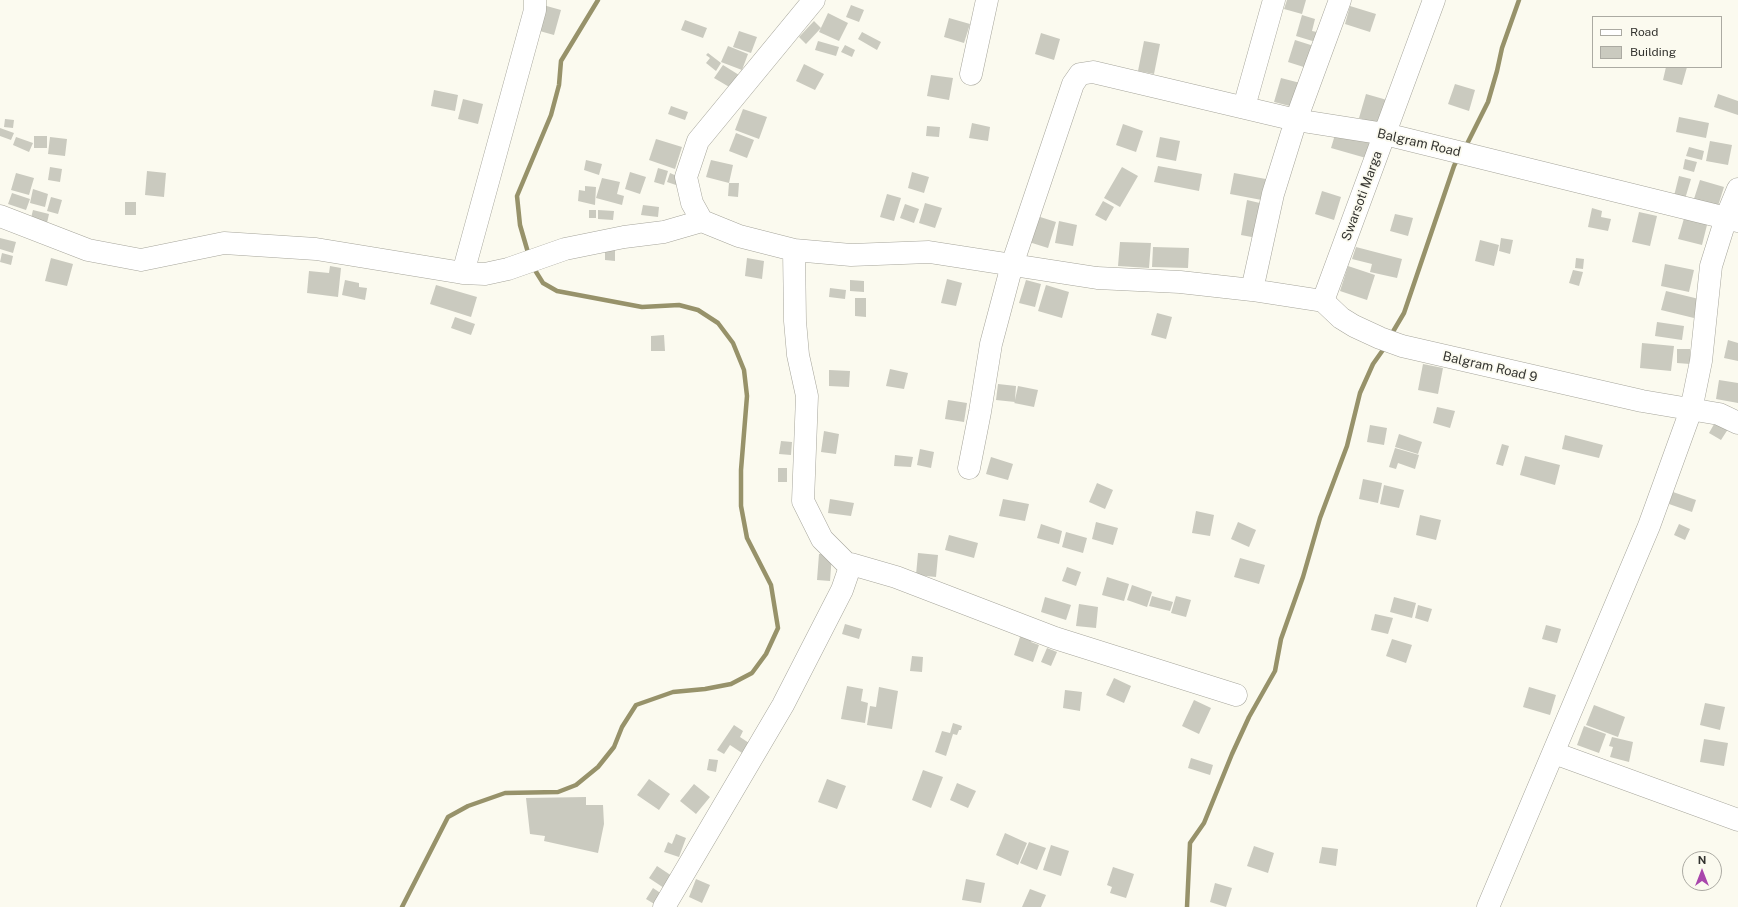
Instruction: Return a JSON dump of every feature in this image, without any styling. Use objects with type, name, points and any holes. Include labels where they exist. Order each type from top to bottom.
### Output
[{"type":"street","points":[[463,273],[535,10],[535,0]]},
{"type":"street","points":[[702,221],[692,203],[686,177],[698,141],[814,0]]},
{"type":"street","points":[[971,74],[986,0]]},
{"type":"street","points":[[1244,107],[1274,0]]},
{"type":"street","points":[[1252,290],[1273,194],[1296,120],[1340,0]]},
{"type":"street","name":"Swarsoti Marga","points":[[1323,301],[1434,0]]},
{"type":"street","name":"Balgram Road","points":[[1012,265],[1073,84],[1080,74],[1093,72],[1296,120],[1385,134],[1732,219]]},
{"type":"street","points":[[1488,907],[1649,526],[1691,410],[1701,361],[1711,266],[1732,219],[1738,189]]},
{"type":"street","points":[[0,216],[88,250],[141,260],[224,243],[316,249],[463,273],[484,274],[508,269],[565,249],[624,237],[664,232],[702,221],[739,236],[794,250],[851,254],[929,252],[1097,278],[1180,282],[1252,290],[1323,301]]},
{"type":"street","points":[[794,250],[795,321],[798,355],[807,396],[803,501],[822,539],[850,567]]},
{"type":"street","points":[[969,468],[991,344],[1012,265]]},
{"type":"street","name":"Balgram Road 9","points":[[1323,301],[1341,318],[1380,338],[1402,346],[1642,402],[1719,414],[1738,423]]},
{"type":"street","points":[[664,907],[783,705],[842,590],[851,564],[896,577],[1056,638],[1236,695]]},
{"type":"street","points":[[1554,753],[1738,820]]},
{"type":"building","points":[[1287,0],[1306,0],[1302,14],[1284,9]]},
{"type":"building","points":[[543,5],[561,10],[554,35],[536,30]]},
{"type":"building","points":[[851,5],[864,10],[859,22],[846,17]]},
{"type":"building","points":[[1350,6],[1376,14],[1370,32],[1345,24]]},
{"type":"building","points":[[828,13],[848,23],[839,41],[819,32]]},
{"type":"building","points":[[1302,15],[1315,19],[1312,31],[1322,33],[1319,43],[1296,36]]},
{"type":"building","points":[[949,18],[970,24],[964,43],[944,37]]},
{"type":"building","points":[[685,20],[707,28],[703,38],[681,30]]},
{"type":"building","points":[[814,21],[821,28],[806,44],[799,37]]},
{"type":"building","points":[[739,31],[757,37],[751,53],[733,47]]},
{"type":"building","points":[[862,32],[881,42],[877,50],[858,39]]},
{"type":"building","points":[[1041,33],[1060,39],[1054,60],[1035,54]]},
{"type":"building","points":[[1295,40],[1317,47],[1310,69],[1288,62]]},
{"type":"building","points":[[818,41],[839,47],[836,56],[815,50]]},
{"type":"building","points":[[1144,41],[1160,44],[1154,74],[1138,71]]},
{"type":"building","points":[[845,45],[855,50],[852,57],[841,52]]},
{"type":"building","points":[[728,46],[748,54],[742,70],[721,62]]},
{"type":"building","points":[[708,53],[721,63],[716,71],[706,63],[710,58],[706,55]]},
{"type":"building","points":[[804,64],[824,74],[815,90],[796,81]]},
{"type":"building","points":[[723,65],[739,75],[731,88],[714,78]]},
{"type":"building","points":[[1666,68],[1687,68],[1682,85],[1663,80]]},
{"type":"building","points":[[931,75],[953,78],[949,100],[927,96]]},
{"type":"building","points":[[1281,78],[1304,84],[1298,108],[1274,102]]},
{"type":"building","points":[[1455,84],[1475,90],[1469,111],[1448,104]]},
{"type":"building","points":[[434,90],[458,95],[455,111],[431,106]]},
{"type":"building","points":[[1366,94],[1387,100],[1379,124],[1359,118]]},
{"type":"building","points":[[1718,94],[1738,101],[1738,115],[1714,107]]},
{"type":"building","points":[[463,99],[483,104],[478,124],[458,119]]},
{"type":"building","points":[[671,106],[688,112],[685,120],[668,114]]},
{"type":"building","points":[[743,109],[767,117],[759,139],[735,130]]},
{"type":"building","points":[[1679,117],[1709,123],[1706,138],[1676,132]]},
{"type":"building","points":[[5,119],[14,120],[13,128],[4,127]]},
{"type":"building","points":[[972,123],[990,127],[988,141],[969,138]]},
{"type":"building","points":[[1123,124],[1143,131],[1136,152],[1116,145]]},
{"type":"building","points":[[927,126],[940,127],[939,137],[926,136]]},
{"type":"building","points":[[0,128],[14,133],[11,140],[0,136]]},
{"type":"building","points":[[1337,128],[1372,139],[1366,158],[1331,148]]},
{"type":"building","points":[[736,133],[754,140],[747,158],[729,151]]},
{"type":"building","points":[[34,136],[47,136],[47,148],[34,148]]},
{"type":"building","points":[[16,137],[33,143],[29,152],[13,145]]},
{"type":"building","points":[[50,137],[67,139],[65,156],[48,154]]},
{"type":"building","points":[[1160,137],[1180,141],[1176,161],[1156,157]]},
{"type":"building","points":[[656,139],[682,147],[675,169],[649,160]]},
{"type":"building","points":[[1710,141],[1732,145],[1728,165],[1706,161]]},
{"type":"building","points":[[1689,147],[1704,151],[1702,160],[1686,156]]},
{"type":"building","points":[[1685,159],[1697,162],[1694,172],[1683,169]]},
{"type":"building","points":[[586,160],[602,164],[599,175],[584,170]]},
{"type":"building","points":[[711,160],[733,165],[729,183],[706,177]]},
{"type":"building","points":[[1158,166],[1202,174],[1199,191],[1154,182]]},
{"type":"building","points":[[50,167],[62,169],[60,182],[48,180]]},
{"type":"building","points":[[1122,167],[1138,176],[1120,207],[1104,198]]},
{"type":"building","points":[[658,168],[668,171],[664,185],[654,182]]},
{"type":"building","points":[[147,171],[166,173],[164,197],[145,195]]},
{"type":"building","points":[[630,172],[646,177],[640,194],[625,189]]},
{"type":"building","points":[[912,172],[929,177],[924,193],[908,188]]},
{"type":"building","points":[[16,173],[34,178],[29,195],[11,190]]},
{"type":"building","points":[[670,173],[679,177],[676,185],[667,182]]},
{"type":"building","points":[[1234,173],[1271,180],[1267,201],[1230,194]]},
{"type":"building","points":[[1679,176],[1691,179],[1685,199],[1674,196]]},
{"type":"building","points":[[602,178],[620,182],[617,194],[624,196],[622,205],[596,198]]},
{"type":"building","points":[[1700,180],[1724,187],[1717,209],[1693,202]]},
{"type":"building","points":[[729,183],[739,183],[738,197],[728,196]]},
{"type":"building","points":[[585,186],[596,187],[595,205],[578,201],[579,190],[585,191]]},
{"type":"building","points":[[33,189],[48,194],[45,207],[30,203]]},
{"type":"building","points":[[1322,191],[1341,197],[1334,220],[1315,214]]},
{"type":"building","points":[[12,193],[30,199],[26,210],[8,204]]},
{"type":"building","points":[[887,194],[901,198],[894,221],[880,217]]},
{"type":"building","points":[[51,197],[62,200],[58,214],[47,211]]},
{"type":"building","points":[[1247,200],[1264,204],[1257,238],[1241,235]]},
{"type":"building","points":[[1103,201],[1114,207],[1106,221],[1095,215]]},
{"type":"building","points":[[125,202],[136,202],[136,215],[125,215]]},
{"type":"building","points":[[925,203],[942,208],[935,228],[919,223]]},
{"type":"building","points":[[905,204],[919,209],[914,223],[900,218]]},
{"type":"building","points":[[643,205],[659,207],[658,217],[641,215]]},
{"type":"building","points":[[1592,208],[1602,211],[1601,217],[1611,219],[1608,231],[1588,227]]},
{"type":"building","points":[[33,210],[49,214],[47,223],[31,218]]},
{"type":"building","points":[[589,210],[596,210],[596,218],[589,218]]},
{"type":"building","points":[[598,210],[614,211],[613,220],[598,219]]},
{"type":"building","points":[[1639,212],[1657,216],[1650,246],[1632,242]]},
{"type":"building","points":[[1395,214],[1413,218],[1408,236],[1390,231]]},
{"type":"building","points":[[1685,215],[1708,221],[1702,245],[1678,239]]},
{"type":"building","points":[[1037,216],[1056,222],[1048,248],[1029,242]]},
{"type":"building","points":[[1059,221],[1077,225],[1073,246],[1055,243]]},
{"type":"building","points":[[0,238],[16,242],[13,253],[0,249]]},
{"type":"building","points":[[1501,238],[1513,240],[1510,254],[1499,251]]},
{"type":"building","points":[[1480,240],[1499,245],[1494,266],[1475,261]]},
{"type":"building","points":[[1120,242],[1151,243],[1149,268],[1118,266]]},
{"type":"building","points":[[1153,247],[1189,248],[1188,268],[1152,267]]},
{"type":"building","points":[[1356,247],[1402,259],[1397,278],[1370,272],[1372,264],[1352,259]]},
{"type":"building","points":[[605,250],[615,250],[615,261],[605,260]]},
{"type":"building","points":[[2,253],[13,256],[11,265],[0,262]]},
{"type":"building","points":[[51,258],[73,264],[67,286],[45,281]]},
{"type":"building","points":[[747,258],[764,261],[762,279],[745,276]]},
{"type":"building","points":[[1576,258],[1584,259],[1583,269],[1575,268]]},
{"type":"building","points":[[1665,264],[1694,270],[1689,292],[1661,286]]},
{"type":"building","points":[[330,266],[341,268],[338,297],[307,293],[309,271],[329,273]]},
{"type":"building","points":[[1348,266],[1375,275],[1367,300],[1340,291]]},
{"type":"building","points":[[1573,270],[1583,272],[1579,286],[1569,283]]},
{"type":"building","points":[[947,279],[962,283],[956,306],[941,303]]},
{"type":"building","points":[[345,280],[359,283],[359,287],[367,288],[365,300],[342,295]]},
{"type":"building","points":[[850,280],[864,281],[864,292],[850,291]]},
{"type":"building","points":[[1026,280],[1041,284],[1035,307],[1019,303]]},
{"type":"building","points":[[436,285],[477,297],[471,317],[430,304]]},
{"type":"building","points":[[1046,285],[1069,292],[1062,318],[1038,311]]},
{"type":"building","points":[[830,288],[846,290],[845,299],[829,297]]},
{"type":"building","points":[[1666,291],[1699,299],[1694,318],[1661,310]]},
{"type":"building","points":[[855,298],[866,298],[866,317],[855,316]]},
{"type":"building","points":[[1157,313],[1172,317],[1166,339],[1151,335]]},
{"type":"building","points":[[455,317],[475,324],[471,335],[451,328]]},
{"type":"building","points":[[1657,322],[1684,326],[1682,340],[1655,336]]},
{"type":"building","points":[[664,335],[665,351],[651,351],[651,336]]},
{"type":"building","points":[[1728,340],[1738,343],[1738,361],[1724,358]]},
{"type":"building","points":[[1642,343],[1674,346],[1671,371],[1640,368]]},
{"type":"building","points":[[1677,349],[1690,349],[1690,364],[1677,363]]},
{"type":"building","points":[[1423,364],[1443,368],[1438,394],[1418,390]]},
{"type":"building","points":[[890,369],[908,373],[904,389],[886,386]]},
{"type":"building","points":[[829,370],[850,371],[849,387],[829,386]]},
{"type":"building","points":[[1719,380],[1738,383],[1738,403],[1716,399]]},
{"type":"building","points":[[998,384],[1016,386],[1015,400],[1018,386],[1038,390],[1034,407],[1014,403],[1015,402],[996,400]]},
{"type":"building","points":[[948,400],[967,403],[964,422],[945,419]]},
{"type":"building","points":[[1437,407],[1455,411],[1450,428],[1433,423]]},
{"type":"building","points":[[1717,419],[1730,426],[1721,440],[1709,433]]},
{"type":"building","points":[[1370,425],[1387,428],[1384,445],[1367,442]]},
{"type":"building","points":[[824,431],[839,434],[836,454],[821,452]]},
{"type":"building","points":[[1399,434],[1422,442],[1418,454],[1395,447]]},
{"type":"building","points":[[1565,435],[1603,445],[1599,458],[1562,449]]},
{"type":"building","points":[[781,441],[792,442],[791,455],[779,454]]},
{"type":"building","points":[[1502,444],[1509,446],[1503,466],[1496,464]]},
{"type":"building","points":[[1395,448],[1419,455],[1415,469],[1398,463],[1396,469],[1389,467]]},
{"type":"building","points":[[920,449],[934,452],[931,468],[917,465]]},
{"type":"building","points":[[895,455],[913,457],[911,467],[894,466]]},
{"type":"building","points":[[1525,456],[1560,465],[1555,485],[1520,475]]},
{"type":"building","points":[[991,457],[1013,464],[1008,480],[986,474]]},
{"type":"building","points":[[778,468],[787,468],[787,482],[778,482]]},
{"type":"building","points":[[1363,479],[1382,483],[1378,503],[1359,499]]},
{"type":"building","points":[[1097,483],[1113,490],[1105,509],[1089,502]]},
{"type":"building","points":[[1384,485],[1404,490],[1399,508],[1380,504]]},
{"type":"building","points":[[1673,492],[1696,500],[1692,512],[1669,504]]},
{"type":"building","points":[[830,499],[854,503],[851,516],[828,513]]},
{"type":"building","points":[[1003,499],[1029,504],[1025,521],[999,516]]},
{"type":"building","points":[[1196,511],[1214,515],[1210,536],[1192,533]]},
{"type":"building","points":[[1420,515],[1441,520],[1436,540],[1416,535]]},
{"type":"building","points":[[1096,522],[1118,528],[1113,545],[1092,539]]},
{"type":"building","points":[[1238,522],[1256,530],[1249,547],[1231,539]]},
{"type":"building","points":[[1041,524],[1062,531],[1059,544],[1037,538]]},
{"type":"building","points":[[1679,524],[1690,529],[1685,540],[1674,535]]},
{"type":"building","points":[[1066,532],[1087,538],[1083,553],[1062,547]]},
{"type":"building","points":[[949,535],[978,543],[974,558],[945,550]]},
{"type":"building","points":[[918,553],[938,555],[936,577],[916,575]]},
{"type":"building","points":[[819,554],[832,554],[830,581],[817,580]]},
{"type":"building","points":[[1240,558],[1265,565],[1259,584],[1234,577]]},
{"type":"building","points":[[1067,567],[1081,572],[1076,586],[1062,581]]},
{"type":"building","points":[[1107,577],[1129,584],[1124,601],[1102,595]]},
{"type":"building","points":[[1132,585],[1152,592],[1147,607],[1127,600]]},
{"type":"building","points":[[1152,596],[1173,602],[1170,611],[1149,606]]},
{"type":"building","points":[[1176,596],[1191,600],[1186,617],[1171,613]]},
{"type":"building","points":[[1045,597],[1071,605],[1066,620],[1041,612]]},
{"type":"building","points":[[1394,597],[1416,603],[1412,618],[1390,612]]},
{"type":"building","points":[[1079,604],[1098,607],[1096,628],[1076,626]]},
{"type":"building","points":[[1418,605],[1432,609],[1428,622],[1415,618]]},
{"type":"building","points":[[1375,614],[1393,618],[1388,634],[1371,630]]},
{"type":"building","points":[[845,624],[862,629],[859,639],[842,634]]},
{"type":"building","points":[[1546,625],[1561,629],[1557,643],[1542,639]]},
{"type":"building","points":[[1021,634],[1033,639],[1031,642],[1039,645],[1033,662],[1014,655]]},
{"type":"building","points":[[1392,639],[1412,645],[1406,663],[1386,656]]},
{"type":"building","points":[[1047,648],[1057,652],[1051,666],[1041,662]]},
{"type":"building","points":[[912,656],[923,657],[922,672],[910,671]]},
{"type":"building","points":[[1114,678],[1131,686],[1124,703],[1106,695]]},
{"type":"building","points":[[847,686],[863,689],[861,701],[868,703],[865,723],[841,719]]},
{"type":"building","points":[[879,687],[898,691],[892,729],[867,725],[870,706],[876,707]]},
{"type":"building","points":[[1529,687],[1556,695],[1550,715],[1523,707]]},
{"type":"building","points":[[1065,690],[1082,692],[1080,711],[1063,708]]},
{"type":"building","points":[[1194,700],[1211,708],[1199,734],[1182,726]]},
{"type":"building","points":[[1705,703],[1725,707],[1720,730],[1700,725]]},
{"type":"building","points":[[1594,705],[1625,717],[1618,737],[1586,725]]},
{"type":"building","points":[[953,723],[962,726],[957,735],[953,734],[946,756],[935,752],[942,731],[950,733]]},
{"type":"building","points":[[734,725],[743,731],[740,737],[749,743],[742,753],[730,745],[724,754],[717,750]]},
{"type":"building","points":[[1584,726],[1606,734],[1599,753],[1577,745]]},
{"type":"building","points":[[1612,737],[1633,742],[1629,762],[1610,757],[1613,747],[1609,746]]},
{"type":"building","points":[[1704,739],[1728,743],[1724,766],[1700,762]]},
{"type":"building","points":[[1191,758],[1213,765],[1210,775],[1188,768]]},
{"type":"building","points":[[709,759],[718,760],[716,772],[707,770]]},
{"type":"building","points":[[923,770],[943,777],[931,808],[912,800]]},
{"type":"building","points":[[649,779],[670,794],[659,810],[637,795]]},
{"type":"building","points":[[827,779],[846,786],[837,809],[818,802]]},
{"type":"building","points":[[957,783],[976,791],[968,808],[950,800]]},
{"type":"building","points":[[694,784],[710,797],[696,814],[680,801]]},
{"type":"building","points":[[586,797],[586,805],[603,805],[604,824],[598,853],[544,841],[545,836],[530,834],[526,798]]},
{"type":"building","points":[[1005,833],[1027,843],[1018,865],[996,855]]},
{"type":"building","points":[[676,834],[686,838],[679,857],[664,852],[668,842],[672,844]]},
{"type":"building","points":[[1029,842],[1046,848],[1037,870],[1020,863]]},
{"type":"building","points":[[1051,845],[1069,851],[1061,876],[1043,870]]},
{"type":"building","points":[[1254,846],[1274,853],[1268,873],[1247,866]]},
{"type":"building","points":[[1322,847],[1338,849],[1336,866],[1319,863]]},
{"type":"building","points":[[657,866],[672,876],[664,888],[649,878]]},
{"type":"building","points":[[1113,867],[1134,874],[1126,898],[1110,893],[1112,887],[1107,885]]},
{"type":"building","points":[[696,879],[710,885],[702,903],[689,897]]},
{"type":"building","points":[[966,879],[985,883],[981,903],[962,900]]},
{"type":"building","points":[[1215,883],[1232,888],[1226,907],[1210,902]]},
{"type":"building","points":[[653,888],[662,894],[656,905],[646,899]]},
{"type":"building","points":[[1030,889],[1046,895],[1041,907],[1022,907]]},
{"type":"waterway","points":[[529,256],[520,225],[517,196],[551,115],[559,85],[561,61],[598,0]]},
{"type":"waterway","points":[[1465,148],[1488,102],[1502,48],[1519,0]]},
{"type":"waterway","points":[[1391,335],[1404,313],[1458,158]]},
{"type":"waterway","points":[[402,907],[448,817],[468,806],[505,793],[558,792],[576,785],[598,767],[614,747],[622,727],[636,705],[673,692],[705,689],[731,684],[752,673],[766,654],[778,628],[771,585],[747,538],[741,506],[741,470],[747,396],[744,370],[733,343],[718,323],[698,310],[679,305],[642,307],[557,291],[543,283],[533,267]]},
{"type":"waterway","points":[[1187,907],[1190,843],[1204,823],[1249,717],[1275,671],[1281,639],[1303,577],[1320,518],[1347,446],[1360,393],[1373,364],[1385,347]]}]
